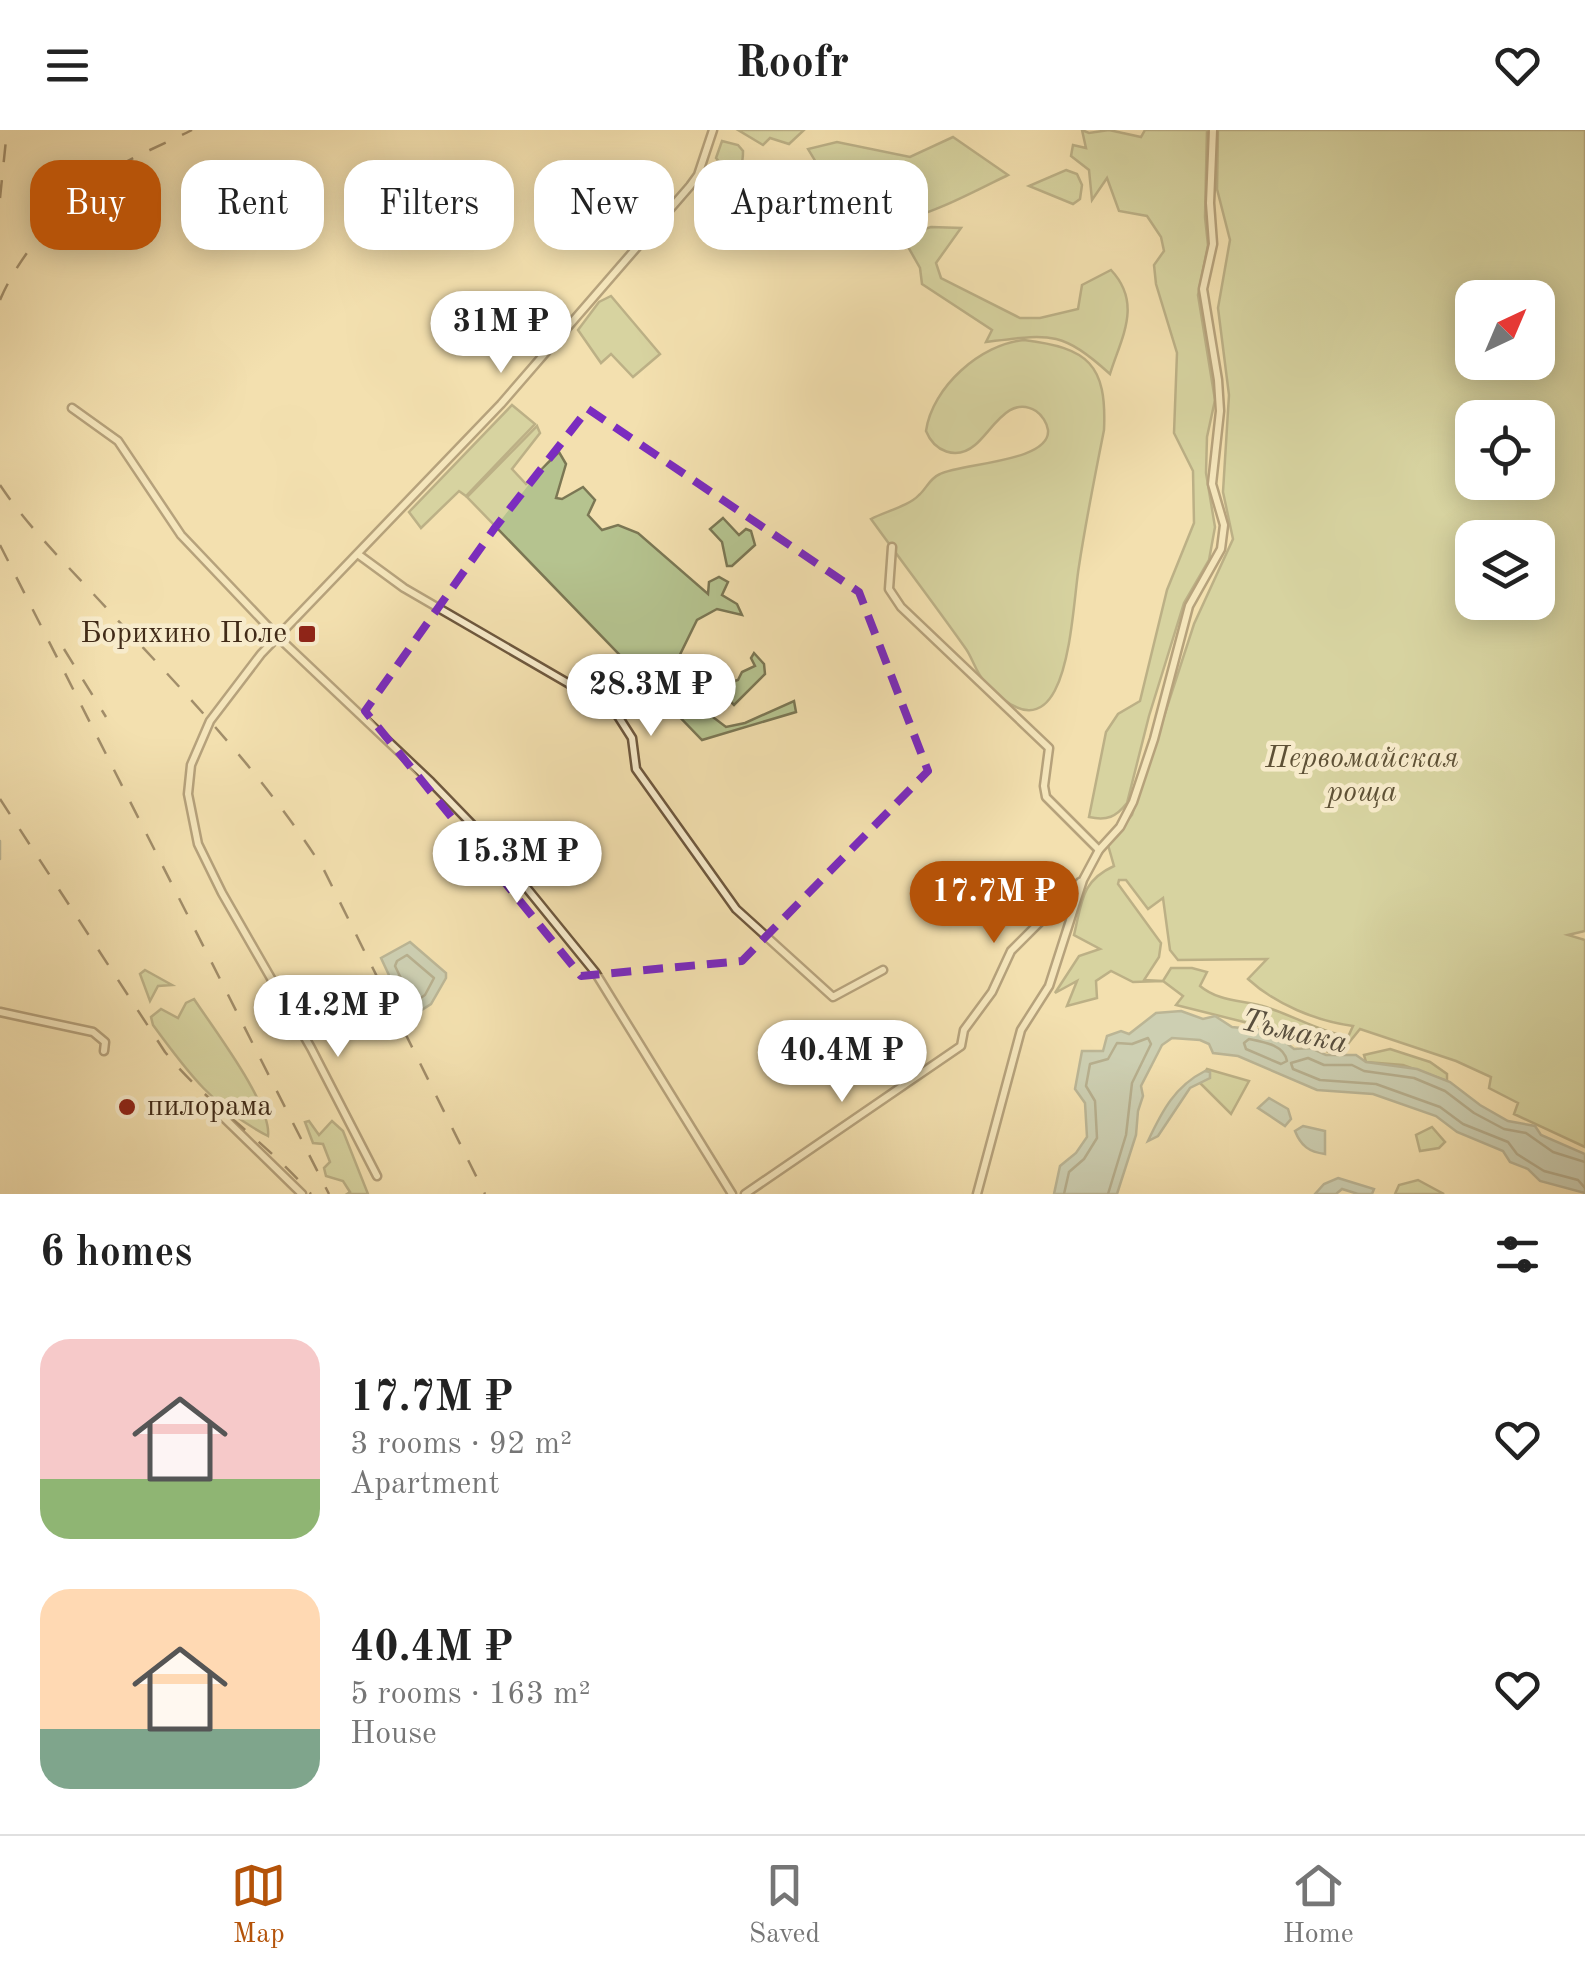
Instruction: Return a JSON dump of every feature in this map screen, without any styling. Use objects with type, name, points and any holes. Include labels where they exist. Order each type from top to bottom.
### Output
[{"type":"street","points":[[377,1176],[198,844],[188,785],[190,766],[203,733],[236,685],[501,404],[690,186],[698,175],[712,130]]},
{"type":"street","points":[[977,1194],[1021,1030],[1049,986],[1082,880],[1133,802],[1189,606],[1221,549],[1224,525],[1212,484],[1220,411],[1218,380],[1203,290],[1213,244],[1213,130]]},
{"type":"street","points":[[72,408],[118,442],[181,536],[278,637],[432,782],[490,843],[595,972],[732,1194]]},
{"type":"street","points":[[892,547],[888,588],[900,606],[1049,748],[1046,796],[1099,850]]},
{"type":"street","points":[[358,555],[404,588],[618,716],[632,738],[636,769],[736,909],[832,997],[883,970]]},
{"type":"street","points":[[745,1194],[961,1046],[964,1030],[992,992],[1011,951],[1082,880]]},
{"type":"street","points":[[0,1012],[93,1032],[104,1042],[104,1051]]},
{"type":"street","points":[[219,1113],[302,1194]]},
{"type":"highlighted area","points":[[588,409],[859,592],[928,771],[742,961],[581,976],[365,711],[494,529]]},
{"type":"green space","points":[[738,130],[804,130],[789,144],[770,138],[763,145]]},
{"type":"green space","points":[[1082,130],[1109,130],[1141,137],[1145,130],[1207,130],[1208,245],[1198,295],[1215,400],[1207,437],[1206,473],[1215,527],[1209,560],[1184,603],[1127,803],[1106,818],[1089,817],[1106,732],[1118,714],[1140,701],[1167,590],[1194,523],[1193,471],[1174,433],[1177,353],[1154,265],[1164,251],[1161,237],[1147,216],[1119,211],[1107,178],[1092,200],[1089,170],[1071,156],[1073,145],[1086,148]]},
{"type":"green space","name":"Первомайская роща","points":[[1218,130],[1585,130],[1585,931],[1568,935],[1585,940],[1585,1147],[1514,1114],[1518,1103],[1489,1088],[1491,1077],[1360,1029],[1347,1045],[1331,1053],[1264,1027],[1176,1005],[1183,996],[1163,981],[1133,982],[1111,971],[1096,981],[1097,998],[1067,1006],[1077,981],[1055,993],[1079,956],[1100,949],[1074,935],[1081,903],[1095,878],[1114,866],[1108,845],[1132,815],[1194,624],[1233,539],[1223,492],[1229,395],[1218,308],[1230,240],[1217,189]],"holes":[[[1119,880],[1126,880],[1148,909],[1163,898],[1170,950],[1178,960],[1267,959],[1248,979],[1259,988],[1297,1010],[1353,1026],[1348,1037],[1266,1007],[1215,995],[1200,986],[1207,972],[1192,968],[1171,968],[1163,981],[1144,980],[1159,957],[1161,943],[1118,884]]]},
{"type":"green space","points":[[953,137],[1008,175],[928,211],[928,160],[815,160],[808,149],[837,142],[910,157]]},
{"type":"green space","points":[[722,141],[738,145],[743,151],[742,160],[716,158]]},
{"type":"green space","points":[[1066,170],[1077,174],[1082,185],[1080,199],[1073,204],[1029,186]]},
{"type":"green space","points":[[928,228],[961,228],[936,263],[941,278],[1020,318],[1040,318],[1078,309],[1082,285],[1111,270],[1121,283],[1128,308],[1110,374],[1079,349],[1054,338],[986,342],[992,330],[922,284],[920,268],[910,250],[928,250]]},
{"type":"green space","points":[[611,296],[660,354],[633,377],[611,354],[601,363],[578,330],[599,302]]},
{"type":"green space","points":[[1024,340],[1064,348],[1089,363],[1102,389],[1104,408],[1104,430],[1068,647],[1061,676],[1050,698],[1034,710],[1013,706],[982,678],[966,649],[871,519],[915,499],[940,474],[1021,455],[1045,441],[1045,422],[1026,407],[1009,411],[975,445],[960,452],[946,452],[934,444],[926,431],[938,399],[961,370],[991,350]]},
{"type":"green space","points":[[512,405],[535,424],[466,496],[459,491],[421,528],[409,512]]},
{"type":"green space","points":[[537,426],[540,433],[512,469],[526,484],[559,452],[566,464],[556,498],[562,499],[583,487],[595,500],[588,515],[602,530],[618,525],[638,533],[708,594],[709,582],[719,577],[728,582],[722,595],[737,604],[742,615],[717,609],[697,620],[669,677],[689,699],[726,727],[745,723],[794,701],[796,712],[702,740],[467,497]]},
{"type":"green space","points":[[723,518],[739,535],[746,529],[751,531],[755,545],[732,566],[727,566],[722,542],[710,529]]},
{"type":"green space","points":[[754,653],[764,664],[765,674],[734,705],[729,700],[724,704],[715,694],[710,698],[703,691],[718,675],[728,683],[738,680],[742,672],[755,666],[751,658]]},
{"type":"green space","points":[[145,970],[172,985],[158,986],[150,1001],[140,974]]},
{"type":"green space","points":[[194,999],[251,1087],[267,1122],[268,1136],[232,1114],[203,1088],[153,1025],[151,1017],[161,1009],[178,1018],[186,1003]]},
{"type":"green space","points":[[1390,1049],[1430,1062],[1447,1074],[1447,1081],[1403,1065],[1366,1062],[1364,1055]]},
{"type":"green space","points":[[1207,1069],[1249,1081],[1231,1114],[1199,1082]]},
{"type":"green space","points":[[309,1121],[319,1135],[332,1121],[343,1131],[368,1194],[347,1194],[350,1192],[343,1181],[326,1176],[324,1168],[330,1162],[323,1144],[313,1143],[305,1122]]},
{"type":"green space","points":[[1432,1127],[1445,1142],[1439,1148],[1420,1151],[1416,1135]]},
{"type":"green space","points":[[1418,1180],[1444,1194],[1395,1194],[1399,1185]]},
{"type":"water","points":[[410,942],[446,973],[446,978],[431,1004],[409,1018],[381,958]]},
{"type":"water","points":[[1181,1011],[1203,1019],[1215,1016],[1232,1027],[1271,1031],[1294,1049],[1356,1055],[1366,1062],[1417,1069],[1450,1082],[1508,1121],[1535,1126],[1541,1135],[1585,1154],[1585,1193],[1540,1181],[1528,1169],[1510,1162],[1503,1151],[1457,1132],[1436,1116],[1373,1094],[1317,1090],[1238,1056],[1213,1053],[1209,1044],[1200,1040],[1172,1038],[1162,1045],[1141,1086],[1143,1096],[1136,1135],[1117,1194],[1054,1194],[1060,1166],[1087,1137],[1085,1103],[1075,1089],[1082,1051],[1103,1051],[1107,1036],[1121,1031],[1129,1034],[1156,1013]]},
{"type":"water","points":[[1205,1071],[1210,1072],[1210,1078],[1190,1088],[1158,1136],[1148,1141],[1170,1100]]},
{"type":"water","points":[[1269,1098],[1288,1109],[1291,1119],[1285,1126],[1258,1108]]},
{"type":"water","points":[[1303,1126],[1325,1131],[1325,1154],[1310,1150],[1300,1141],[1295,1131]]},
{"type":"water","points":[[1338,1178],[1374,1189],[1372,1194],[1342,1189],[1336,1194],[1315,1194],[1324,1184]]},
{"type":"waterway","points":[[0,841],[0,859]]},
{"type":"railway","points":[[0,198],[7,130]]},
{"type":"railway","points":[[0,300],[31,248],[72,201],[113,169],[192,130]]},
{"type":"railway","points":[[0,485],[47,544],[218,730],[300,833],[324,870],[485,1194]]},
{"type":"railway","points":[[0,545],[329,1194]]},
{"type":"railway","points":[[64,649],[106,717]]},
{"type":"railway","points":[[0,799],[165,1052],[311,1194]]},
{"type":"place","name":"Борихино Поле","points":[[307,634]]},
{"type":"place","name":"пилорама","points":[[127,1107]]},
{"type":"water label","name":"Тьмака","points":[[1294,1033]]}]
